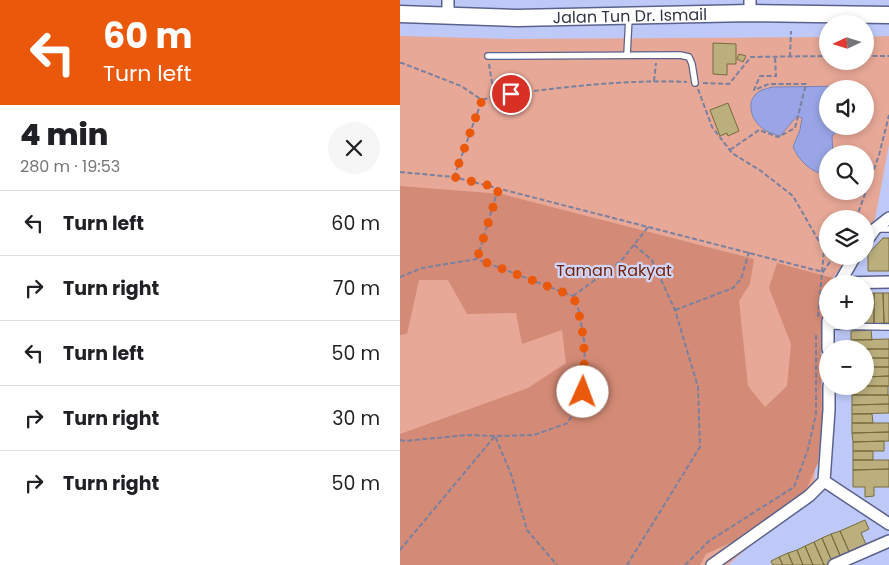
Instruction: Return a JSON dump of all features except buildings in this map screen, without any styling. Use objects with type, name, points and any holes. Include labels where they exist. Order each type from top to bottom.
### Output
[{"type":"street","name":"Jalan Tun Dr. Ismail","points":[[400,14],[448,8],[516,18],[629,15],[750,7],[889,15]]},
{"type":"street","points":[[875,229],[889,218]]},
{"type":"street","points":[[874,282],[889,282]]},
{"type":"street","points":[[712,565],[803,501],[824,481],[830,410],[829,395]]},
{"type":"street","points":[[824,481],[889,524]]},
{"type":"street","points":[[834,565],[889,541]]},
{"type":"lane","points":[[627,55],[629,15]]},
{"type":"lane","points":[[488,56],[680,55],[689,57],[695,83]]},
{"type":"lane","points":[[875,229],[889,229]]},
{"type":"lane","points":[[874,326],[889,327]]},
{"type":"path","points":[[790,57],[792,31]]},
{"type":"path","points":[[654,81],[657,55]]},
{"type":"path","points":[[488,56],[494,96]]},
{"type":"path","points":[[482,100],[494,96],[579,85],[654,81],[728,84],[751,57],[819,56]]},
{"type":"path","points":[[874,56],[889,56]]},
{"type":"path","points":[[730,150],[760,130],[778,137],[795,128],[806,84],[769,84],[754,90],[760,76],[776,76],[776,57]]},
{"type":"path","points":[[400,63],[461,86],[482,100]]},
{"type":"path","points":[[695,83],[712,127],[730,150],[793,196],[819,239]]},
{"type":"path","points":[[454,177],[482,100]]},
{"type":"path","points":[[859,210],[879,155],[889,114]]},
{"type":"path","points":[[400,172],[454,177],[823,272]]},
{"type":"path","points":[[477,259],[499,188]]},
{"type":"path","points":[[573,296],[621,261],[648,226]]},
{"type":"path","points":[[627,565],[700,447],[698,387],[675,310],[652,260],[634,245]]},
{"type":"path","points":[[675,310],[733,288],[741,279],[749,252]]},
{"type":"path","points":[[400,277],[422,268],[477,259],[573,296],[579,311],[585,346],[583,392],[568,423],[534,435],[467,435],[400,440]]},
{"type":"path","points":[[823,275],[824,265]]},
{"type":"path","points":[[823,272],[828,265]]},
{"type":"path","points":[[685,565],[709,541],[794,487],[808,448],[816,414],[822,330]]},
{"type":"path","points":[[400,550],[495,436]]},
{"type":"path","points":[[495,436],[511,474],[527,530],[557,565]]},
{"type":"green space","name":"Taman Rakyat","points":[[400,36],[512,39],[819,37],[819,70],[874,70],[874,37],[889,36],[889,145],[875,219],[874,220],[874,210],[819,210],[819,265],[842,265],[835,275],[819,275],[819,330],[821,330],[821,340],[819,340],[814,489],[728,565],[400,565]]},
{"type":"green space","points":[[400,186],[501,194],[754,259],[750,284],[739,301],[748,386],[765,407],[787,386],[791,344],[769,288],[777,263],[822,275],[819,275],[819,330],[821,330],[821,340],[819,340],[819,395],[822,395],[822,420],[818,463],[806,490],[754,532],[706,554],[700,565],[400,565],[400,434],[528,388],[566,363],[562,330],[522,344],[516,313],[467,314],[448,280],[419,280],[407,334],[400,335]]},
{"type":"water","points":[[819,86],[819,135],[833,135],[832,145],[819,145],[819,173],[806,165],[793,147],[800,130],[802,118],[797,116],[780,136],[768,132],[753,117],[751,105],[755,95],[772,87]]},
{"type":"route","points":[[511,94],[482,100],[454,177],[499,188],[477,259],[573,296],[579,311],[585,346],[583,392]]}]
